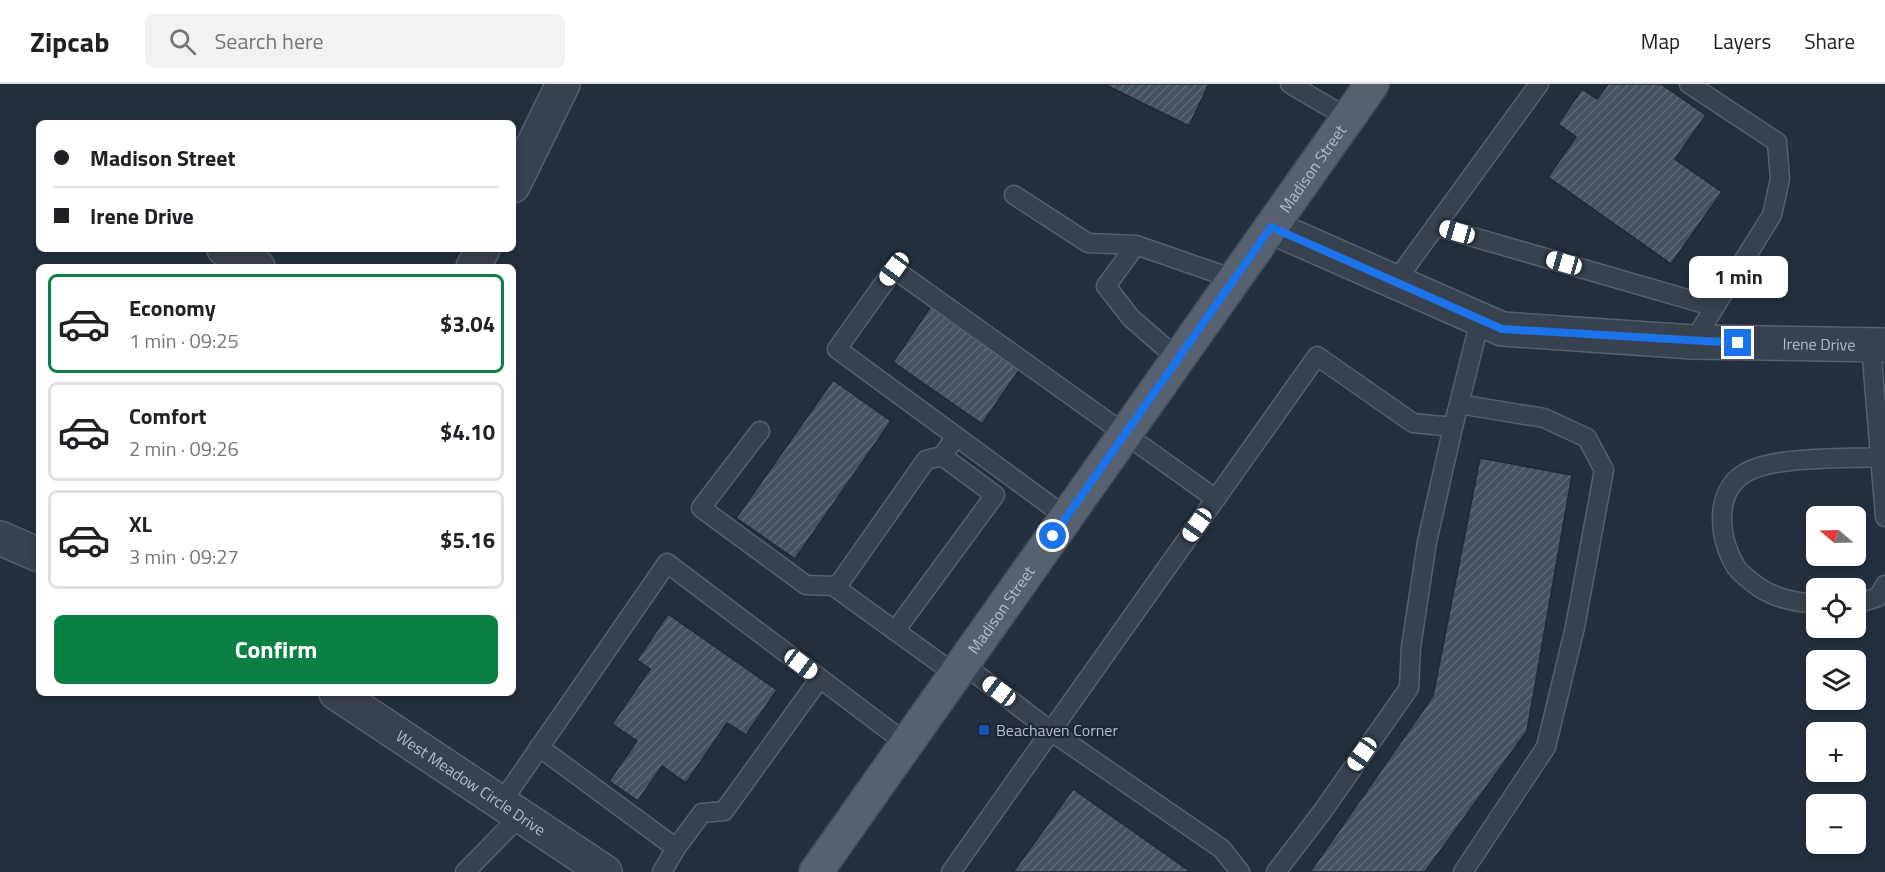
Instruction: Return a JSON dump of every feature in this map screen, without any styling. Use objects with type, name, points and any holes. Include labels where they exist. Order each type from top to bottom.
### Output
[{"type":"main road","name":"Madison Street","points":[[816,872],[1372,84]]},
{"type":"street","points":[[516,180],[563,84]]},
{"type":"street","name":"Irene Drive","points":[[1271,227],[1502,329],[1693,342],[1878,345]]},
{"type":"street","points":[[230,252],[252,264]]},
{"type":"street","points":[[0,538],[36,554]]},
{"type":"street","name":"West Meadow Circle Drive","points":[[341,696],[605,872]]},
{"type":"lane","points":[[1290,84],[1348,118]]},
{"type":"lane","points":[[1395,282],[1539,84]]},
{"type":"lane","points":[[1689,84],[1777,142],[1780,179],[1772,215],[1693,342]]},
{"type":"lane","points":[[1014,195],[1088,243],[1136,245],[1234,279]]},
{"type":"lane","points":[[1435,226],[1715,307]]},
{"type":"lane","points":[[1136,245],[1106,286],[1131,318],[1178,359]]},
{"type":"lane","points":[[1066,517],[837,349],[894,269],[1216,499]]},
{"type":"lane","points":[[1276,872],[1322,812],[1409,688],[1411,646],[1427,542],[1480,320]]},
{"type":"lane","points":[[1878,345],[1880,457],[1885,517]]},
{"type":"lane","points":[[951,872],[1317,356],[1413,423],[1454,427]]},
{"type":"lane","points":[[1459,404],[1544,418],[1587,438],[1604,470],[1575,627],[1546,747],[1463,872]]},
{"type":"lane","points":[[760,430],[701,508],[806,585],[837,586]]},
{"type":"lane","points":[[837,586],[926,460],[942,456],[956,438]]},
{"type":"lane","points":[[895,631],[995,495],[942,456]]},
{"type":"lane","points":[[1806,603],[1791,602],[1761,589],[1737,568],[1723,536],[1722,513],[1727,489],[1744,473],[1766,464],[1880,457]]},
{"type":"lane","points":[[465,872],[511,809],[539,747],[667,563],[906,744]]},
{"type":"lane","points":[[1866,601],[1878,597],[1885,585]]},
{"type":"lane","points":[[837,586],[836,588],[895,631],[959,669],[1222,849],[1236,870]]},
{"type":"lane","points":[[662,872],[676,848],[702,813],[724,811],[820,678]]},
{"type":"lane","points":[[539,747],[676,848]]},
{"type":"building","points":[[1104,84],[1209,84],[1189,126]]},
{"type":"building","points":[[1608,84],[1661,84],[1706,115],[1675,159],[1722,192],[1671,264],[1548,177],[1576,137],[1558,124],[1582,89],[1597,99]]},
{"type":"building","points":[[931,306],[1020,369],[982,424],[893,362]]},
{"type":"building","points":[[833,380],[891,421],[795,559],[736,518]]},
{"type":"building","points":[[1480,458],[1572,475],[1527,731],[1425,872],[1310,872],[1433,696]]},
{"type":"building","points":[[668,614],[777,690],[746,735],[727,723],[686,783],[662,766],[638,801],[609,781],[637,741],[612,724],[650,669],[637,660]]},
{"type":"building","points":[[1073,789],[1191,872],[1013,872]]},
{"type":"place","name":"Beachaven Corner","points":[[984,730]]},
{"type":"route","points":[[1053,536],[1271,227],[1502,329],[1738,343]]}]
